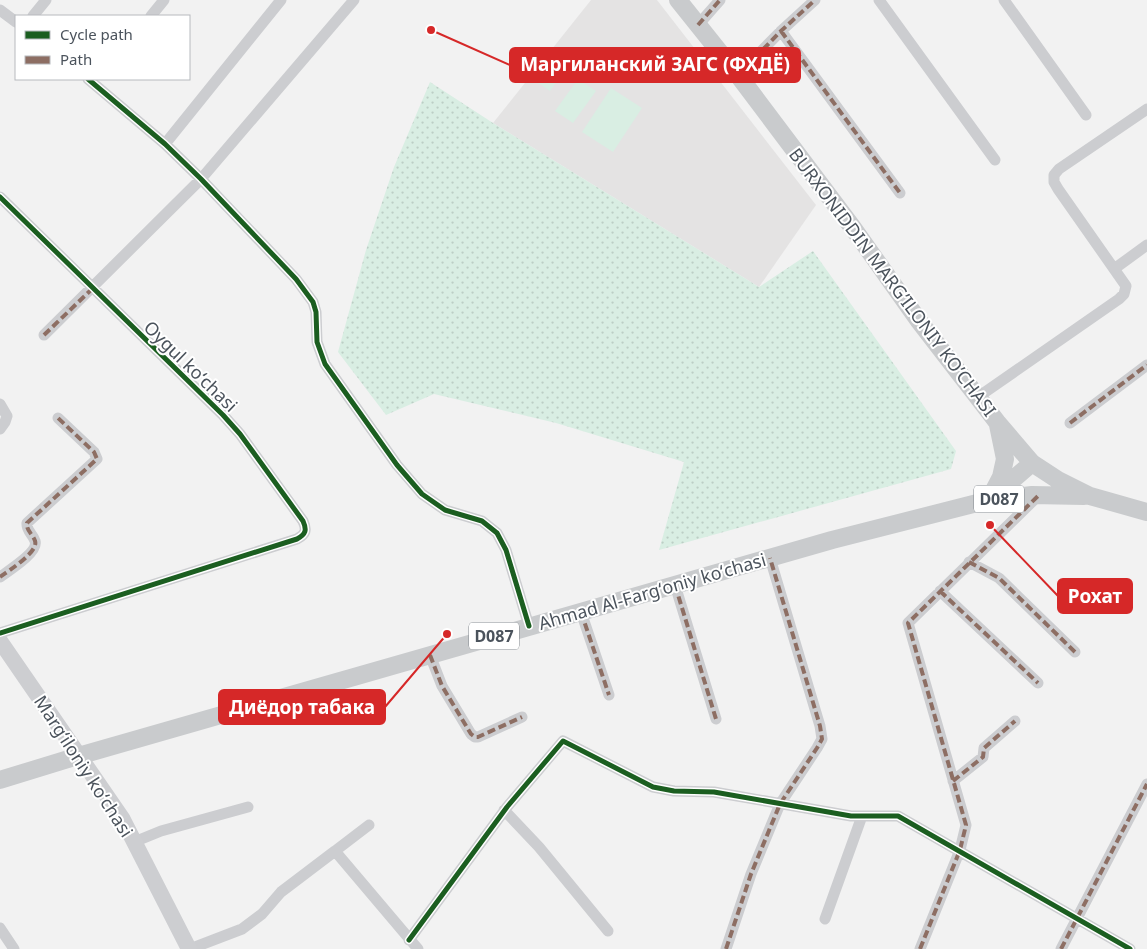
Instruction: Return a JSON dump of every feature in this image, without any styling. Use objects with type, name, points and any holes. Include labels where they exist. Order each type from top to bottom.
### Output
[{"type":"main road","name":"BURXONIDDIN MARG’ILONIY KO’CHASI","points":[[678,0],[738,75],[853,228],[919,321],[997,422],[1032,463],[1090,496],[1147,512]]},
{"type":"main road","name":"D087","points":[[990,500],[1001,477],[1005,459],[997,422]]},
{"type":"main road","name":"D087","points":[[990,500],[1032,463]]},
{"type":"main road","name":"D087","points":[[990,500],[1039,495],[1090,496]]},
{"type":"main road","name":"Ahmad Al-Fargʻoniy koʻchasi","points":[[0,780],[832,540],[990,500]]},
{"type":"street","points":[[35,15],[46,0]]},
{"type":"street","points":[[152,15],[164,0]]},
{"type":"street","points":[[165,144],[281,0]]},
{"type":"street","points":[[44,335],[201,179],[354,0]]},
{"type":"street","points":[[698,24],[720,0]]},
{"type":"street","points":[[738,75],[781,31],[815,0]]},
{"type":"street","points":[[879,0],[995,160]]},
{"type":"street","points":[[1004,0],[1086,115]]},
{"type":"street","points":[[0,10],[15,21]]},
{"type":"street","points":[[781,31],[900,193]]},
{"type":"street","points":[[94,81],[201,179],[308,294],[316,312],[317,342],[325,364],[412,484],[433,503],[445,510],[482,521],[496,533],[506,550],[529,626]]},
{"type":"street","points":[[978,397],[1119,300],[1124,294],[1126,286],[1058,189],[1054,182],[1054,175],[1147,109]]},
{"type":"street","name":"Oygul koʻchasi","points":[[0,197],[223,415],[240,434],[303,521],[306,530],[305,534],[298,539],[0,633]]},
{"type":"street","points":[[1114,269],[1147,245]]},
{"type":"street","points":[[1070,423],[1147,365]]},
{"type":"street","points":[[0,404],[7,416],[0,429]]},
{"type":"street","points":[[0,577],[30,554],[35,547],[36,541],[27,528],[28,523],[97,459],[94,452],[58,418]]},
{"type":"street","points":[[920,949],[960,850],[966,825],[908,626],[909,620],[1039,495]]},
{"type":"street","points":[[726,949],[751,874],[780,804],[822,738],[770,558]]},
{"type":"street","points":[[969,562],[999,578],[1075,652]]},
{"type":"street","points":[[675,585],[716,718]]},
{"type":"street","points":[[940,591],[1038,683]]},
{"type":"street","points":[[581,612],[610,695]]},
{"type":"street","name":"Margʻiloniy koʻchasi","points":[[0,641],[122,818],[190,949]]},
{"type":"street","points":[[430,655],[442,686],[474,737],[478,737],[522,717]]},
{"type":"street","points":[[953,780],[983,757],[984,748],[1015,721]]},
{"type":"street","points":[[409,940],[504,810],[563,741],[653,788],[714,792],[851,816],[898,816],[1130,949]]},
{"type":"street","points":[[1061,949],[1147,784]]},
{"type":"street","points":[[134,842],[161,831],[248,807]]},
{"type":"street","points":[[504,810],[539,846],[608,931]]},
{"type":"street","points":[[825,919],[862,816]]},
{"type":"street","points":[[190,949],[242,930],[262,914],[281,892],[370,825]]},
{"type":"street","points":[[335,851],[418,949]]},
{"type":"street","points":[[0,928],[14,949]]},
{"type":"shaded area","points":[[591,0],[657,0],[816,205],[759,287],[493,123]]},
{"type":"green space","points":[[554,61],[566,69],[550,91],[538,83]]},
{"type":"green space","points":[[578,79],[596,91],[573,123],[555,111]]},
{"type":"green space","points":[[430,82],[759,287],[813,251],[956,451],[951,469],[659,550],[684,462],[556,423],[434,394],[386,415],[338,352],[366,250],[394,167]]},
{"type":"green space","points":[[611,88],[642,108],[613,152],[582,132]]},
{"type":"marked path","points":[[698,25],[720,0]]},
{"type":"marked path","points":[[738,75],[781,31],[815,0]]},
{"type":"marked path","points":[[781,31],[900,193]]},
{"type":"marked path","points":[[44,335],[92,289]]},
{"type":"marked path","points":[[1070,423],[1147,365]]},
{"type":"marked path","points":[[0,577],[28,556],[35,545],[27,523],[97,459],[94,452],[58,418]]},
{"type":"marked path","points":[[920,949],[960,850],[966,825],[908,623],[1039,495]]},
{"type":"marked path","points":[[726,949],[751,874],[780,804],[822,739],[820,726],[770,558]]},
{"type":"marked path","points":[[969,562],[999,578],[1075,652]]},
{"type":"marked path","points":[[675,585],[716,719]]},
{"type":"marked path","points":[[940,591],[1038,683]]},
{"type":"marked path","points":[[581,612],[609,695]]},
{"type":"marked path","points":[[430,655],[442,686],[471,734],[475,737],[522,717]]},
{"type":"marked path","points":[[953,781],[983,757],[984,748],[1015,721]]},
{"type":"marked path","points":[[1061,949],[1147,784]]},
{"type":"cycle path","points":[[89,80],[165,144],[296,279],[313,302],[316,312],[317,342],[325,364],[397,465],[422,494],[445,510],[482,521],[497,533],[506,550],[529,626]]},
{"type":"cycle path","points":[[0,197],[223,415],[240,434],[303,521],[305,527],[304,533],[297,539],[0,633]]},
{"type":"cycle path","points":[[409,940],[507,807],[563,741],[653,787],[674,791],[714,792],[851,816],[898,816],[1130,949]]},
{"type":"place","name":"Маргиланский ЗАГС (ФХДЁ)","points":[[431,30]]},
{"type":"place","name":"Рохат","points":[[990,525]]},
{"type":"place","name":"Диёдор табака","points":[[447,634]]}]
